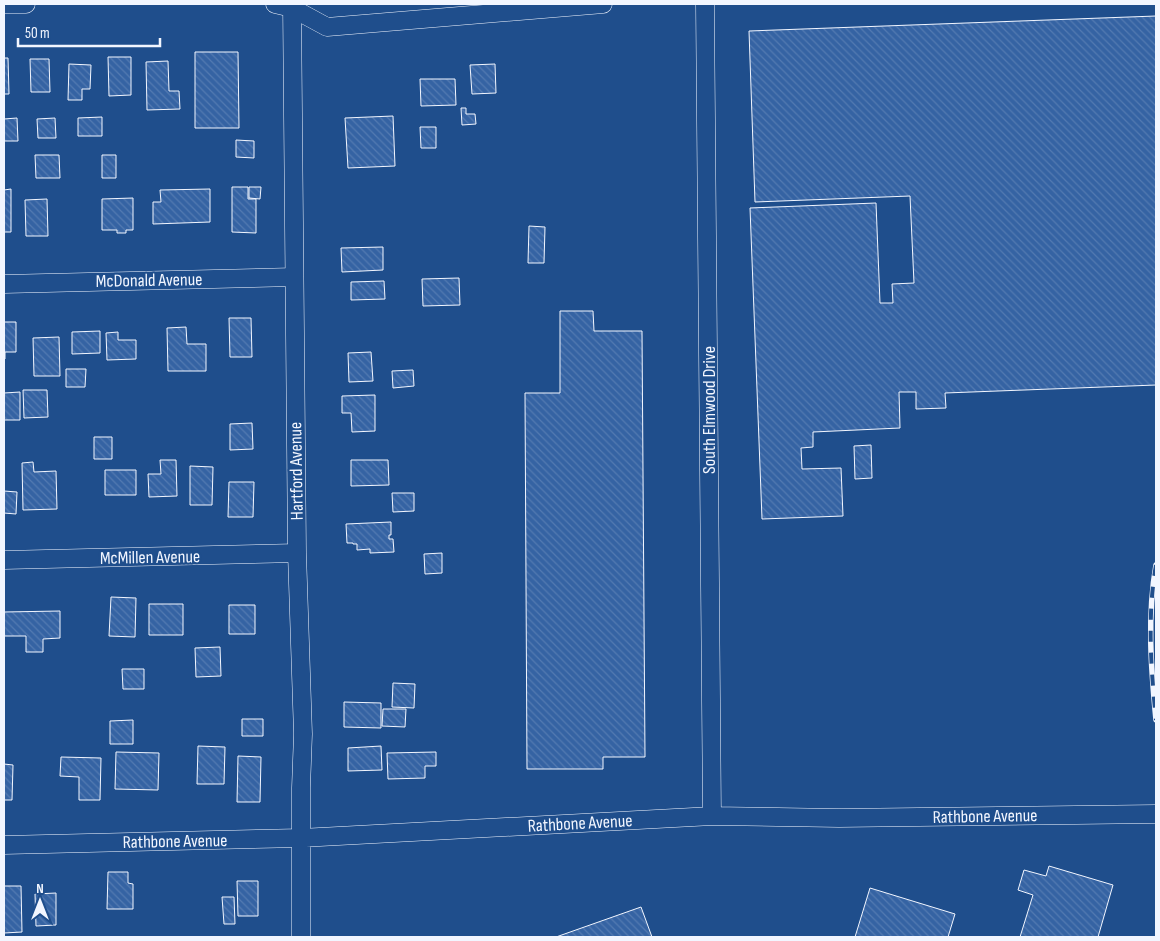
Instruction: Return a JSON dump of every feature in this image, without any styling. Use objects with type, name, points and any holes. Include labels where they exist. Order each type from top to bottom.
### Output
[{"type":"street","points":[[4,4],[26,4]]},
{"type":"street","points":[[286,5],[327,27],[603,4]]},
{"type":"street","name":"South Elmwood Drive","points":[[705,4],[712,816]]},
{"type":"street","name":"Hartford Avenue","points":[[286,5],[294,277],[297,553],[303,734],[301,937]]},
{"type":"street","name":"McDonald Avenue","points":[[4,284],[294,277]]},
{"type":"street","name":"McMillen Avenue","points":[[4,560],[297,553]]},
{"type":"street","name":"Rathbone Avenue","points":[[4,845],[301,838],[712,816],[839,818],[1156,814]]},
{"type":"building","points":[[1156,16],[1156,385],[945,393],[946,408],[916,409],[916,392],[899,392],[900,428],[813,432],[813,447],[801,448],[802,469],[841,468],[843,516],[762,519],[750,208],[876,203],[880,303],[893,303],[892,284],[914,283],[910,196],[755,202],[749,31]]},
{"type":"building","points":[[195,52],[238,52],[239,128],[195,128]]},
{"type":"building","points":[[108,57],[131,57],[131,95],[109,96]]},
{"type":"building","points":[[4,58],[8,58],[9,94],[4,94]]},
{"type":"building","points":[[30,59],[49,59],[50,92],[31,92]]},
{"type":"building","points":[[168,61],[169,91],[179,91],[180,109],[147,110],[146,62]]},
{"type":"building","points":[[69,64],[91,65],[90,89],[82,89],[82,100],[68,100]]},
{"type":"building","points":[[495,64],[496,93],[472,94],[470,65]]},
{"type":"building","points":[[420,79],[455,79],[456,105],[421,106]]},
{"type":"building","points":[[461,108],[466,108],[466,114],[475,114],[476,124],[462,125]]},
{"type":"building","points":[[393,116],[395,166],[348,168],[345,118]]},
{"type":"building","points":[[102,117],[102,136],[78,136],[78,118]]},
{"type":"building","points":[[17,118],[18,141],[4,141],[4,119]]},
{"type":"building","points":[[55,118],[56,138],[38,138],[37,119]]},
{"type":"building","points":[[420,127],[436,127],[436,148],[421,148]]},
{"type":"building","points":[[236,140],[254,141],[254,158],[236,157]]},
{"type":"building","points":[[35,155],[59,155],[60,178],[36,178]]},
{"type":"building","points":[[102,155],[116,155],[116,178],[102,178]]},
{"type":"building","points":[[232,187],[248,187],[248,199],[256,199],[256,233],[232,232]]},
{"type":"building","points":[[249,187],[261,187],[260,199],[249,198]]},
{"type":"building","points":[[11,189],[11,232],[4,232],[4,190]]},
{"type":"building","points":[[210,189],[210,222],[153,224],[153,202],[161,202],[160,190]]},
{"type":"building","points":[[133,198],[133,230],[126,230],[126,233],[117,233],[117,230],[102,230],[102,199]]},
{"type":"building","points":[[47,199],[48,236],[26,236],[25,200]]},
{"type":"building","points":[[529,226],[545,227],[544,263],[528,263]]},
{"type":"building","points":[[383,247],[383,270],[342,272],[341,248]]},
{"type":"building","points":[[459,278],[460,305],[423,306],[422,279]]},
{"type":"building","points":[[384,281],[385,299],[351,300],[351,282]]},
{"type":"building","points":[[560,311],[593,311],[594,331],[642,331],[645,757],[603,757],[603,769],[527,769],[525,393],[560,393]]},
{"type":"building","points":[[229,318],[251,318],[252,357],[230,357]]},
{"type":"building","points":[[4,322],[16,322],[16,352],[5,352],[5,359],[4,359]]},
{"type":"building","points":[[186,327],[187,344],[206,344],[206,371],[168,371],[167,328]]},
{"type":"building","points":[[100,331],[100,353],[72,354],[72,332]]},
{"type":"building","points":[[118,332],[118,340],[136,340],[136,359],[107,360],[106,333]]},
{"type":"building","points":[[59,337],[60,376],[34,376],[33,338]]},
{"type":"building","points":[[371,352],[373,381],[349,382],[348,353]]},
{"type":"building","points":[[66,369],[86,369],[85,387],[66,387]]},
{"type":"building","points":[[413,370],[414,386],[393,388],[392,371]]},
{"type":"building","points":[[23,390],[47,390],[48,417],[24,418]]},
{"type":"building","points":[[20,392],[20,420],[4,420],[4,393]]},
{"type":"building","points":[[375,395],[375,431],[352,432],[351,413],[342,413],[342,396]]},
{"type":"building","points":[[252,423],[253,449],[230,450],[230,424]]},
{"type":"building","points":[[94,437],[112,437],[112,459],[94,459]]},
{"type":"building","points":[[871,445],[872,478],[855,479],[854,446]]},
{"type":"building","points":[[160,460],[176,460],[177,496],[149,497],[148,474],[161,474]]},
{"type":"building","points":[[351,460],[388,460],[389,485],[351,486]]},
{"type":"building","points":[[33,462],[34,472],[56,471],[57,509],[23,510],[22,463]]},
{"type":"building","points":[[190,466],[213,467],[212,505],[190,505]]},
{"type":"building","points":[[105,470],[136,470],[136,495],[105,495]]},
{"type":"building","points":[[229,482],[254,482],[253,517],[228,517]]},
{"type":"building","points":[[4,491],[17,492],[16,514],[4,513]]},
{"type":"building","points":[[392,493],[414,493],[414,511],[393,512]]},
{"type":"building","points":[[391,522],[391,535],[389,535],[389,539],[393,539],[394,552],[370,553],[370,549],[357,550],[357,544],[347,543],[346,524]]},
{"type":"building","points":[[442,553],[442,573],[425,574],[424,554]]},
{"type":"building","points":[[111,597],[136,598],[135,637],[109,636]]},
{"type":"building","points":[[149,604],[183,604],[183,635],[149,635]]},
{"type":"building","points":[[229,605],[255,605],[255,634],[229,634]]},
{"type":"building","points":[[60,611],[60,638],[43,639],[43,652],[26,652],[26,636],[4,636],[4,612]]},
{"type":"building","points":[[220,647],[221,676],[196,677],[195,648]]},
{"type":"building","points":[[122,669],[144,669],[144,689],[123,689]]},
{"type":"building","points":[[393,683],[415,684],[414,708],[392,707]]},
{"type":"building","points":[[344,702],[381,703],[381,728],[344,727]]},
{"type":"building","points":[[383,709],[406,709],[405,727],[382,726]]},
{"type":"building","points":[[242,719],[263,719],[263,736],[242,736]]},
{"type":"building","points":[[133,720],[133,744],[110,744],[110,721]]},
{"type":"building","points":[[198,746],[225,747],[224,784],[197,784]]},
{"type":"building","points":[[381,746],[382,770],[348,771],[348,748]]},
{"type":"building","points":[[116,752],[159,753],[158,790],[115,789]]},
{"type":"building","points":[[436,752],[436,766],[425,766],[425,778],[388,779],[387,753]]},
{"type":"building","points":[[238,756],[261,757],[260,802],[237,802]]},
{"type":"building","points":[[61,757],[101,758],[100,800],[79,800],[79,777],[60,776]]},
{"type":"building","points":[[4,764],[13,765],[12,800],[4,800]]},
{"type":"building","points":[[1049,866],[1113,885],[1098,937],[1020,937],[1033,895],[1018,890],[1024,870],[1046,876]]},
{"type":"building","points":[[108,872],[128,872],[128,883],[133,884],[133,909],[107,909]]},
{"type":"building","points":[[237,881],[258,881],[258,916],[238,916]]},
{"type":"building","points":[[4,886],[21,886],[22,932],[4,933]]},
{"type":"building","points":[[870,888],[955,914],[948,937],[855,937]]},
{"type":"building","points":[[56,893],[56,925],[36,926],[35,894]]},
{"type":"building","points":[[222,897],[234,897],[235,924],[224,924]]},
{"type":"building","points":[[641,907],[652,937],[556,937]]},
{"type":"railway","points":[[1156,565],[1151,623],[1151,662],[1156,720]]}]
